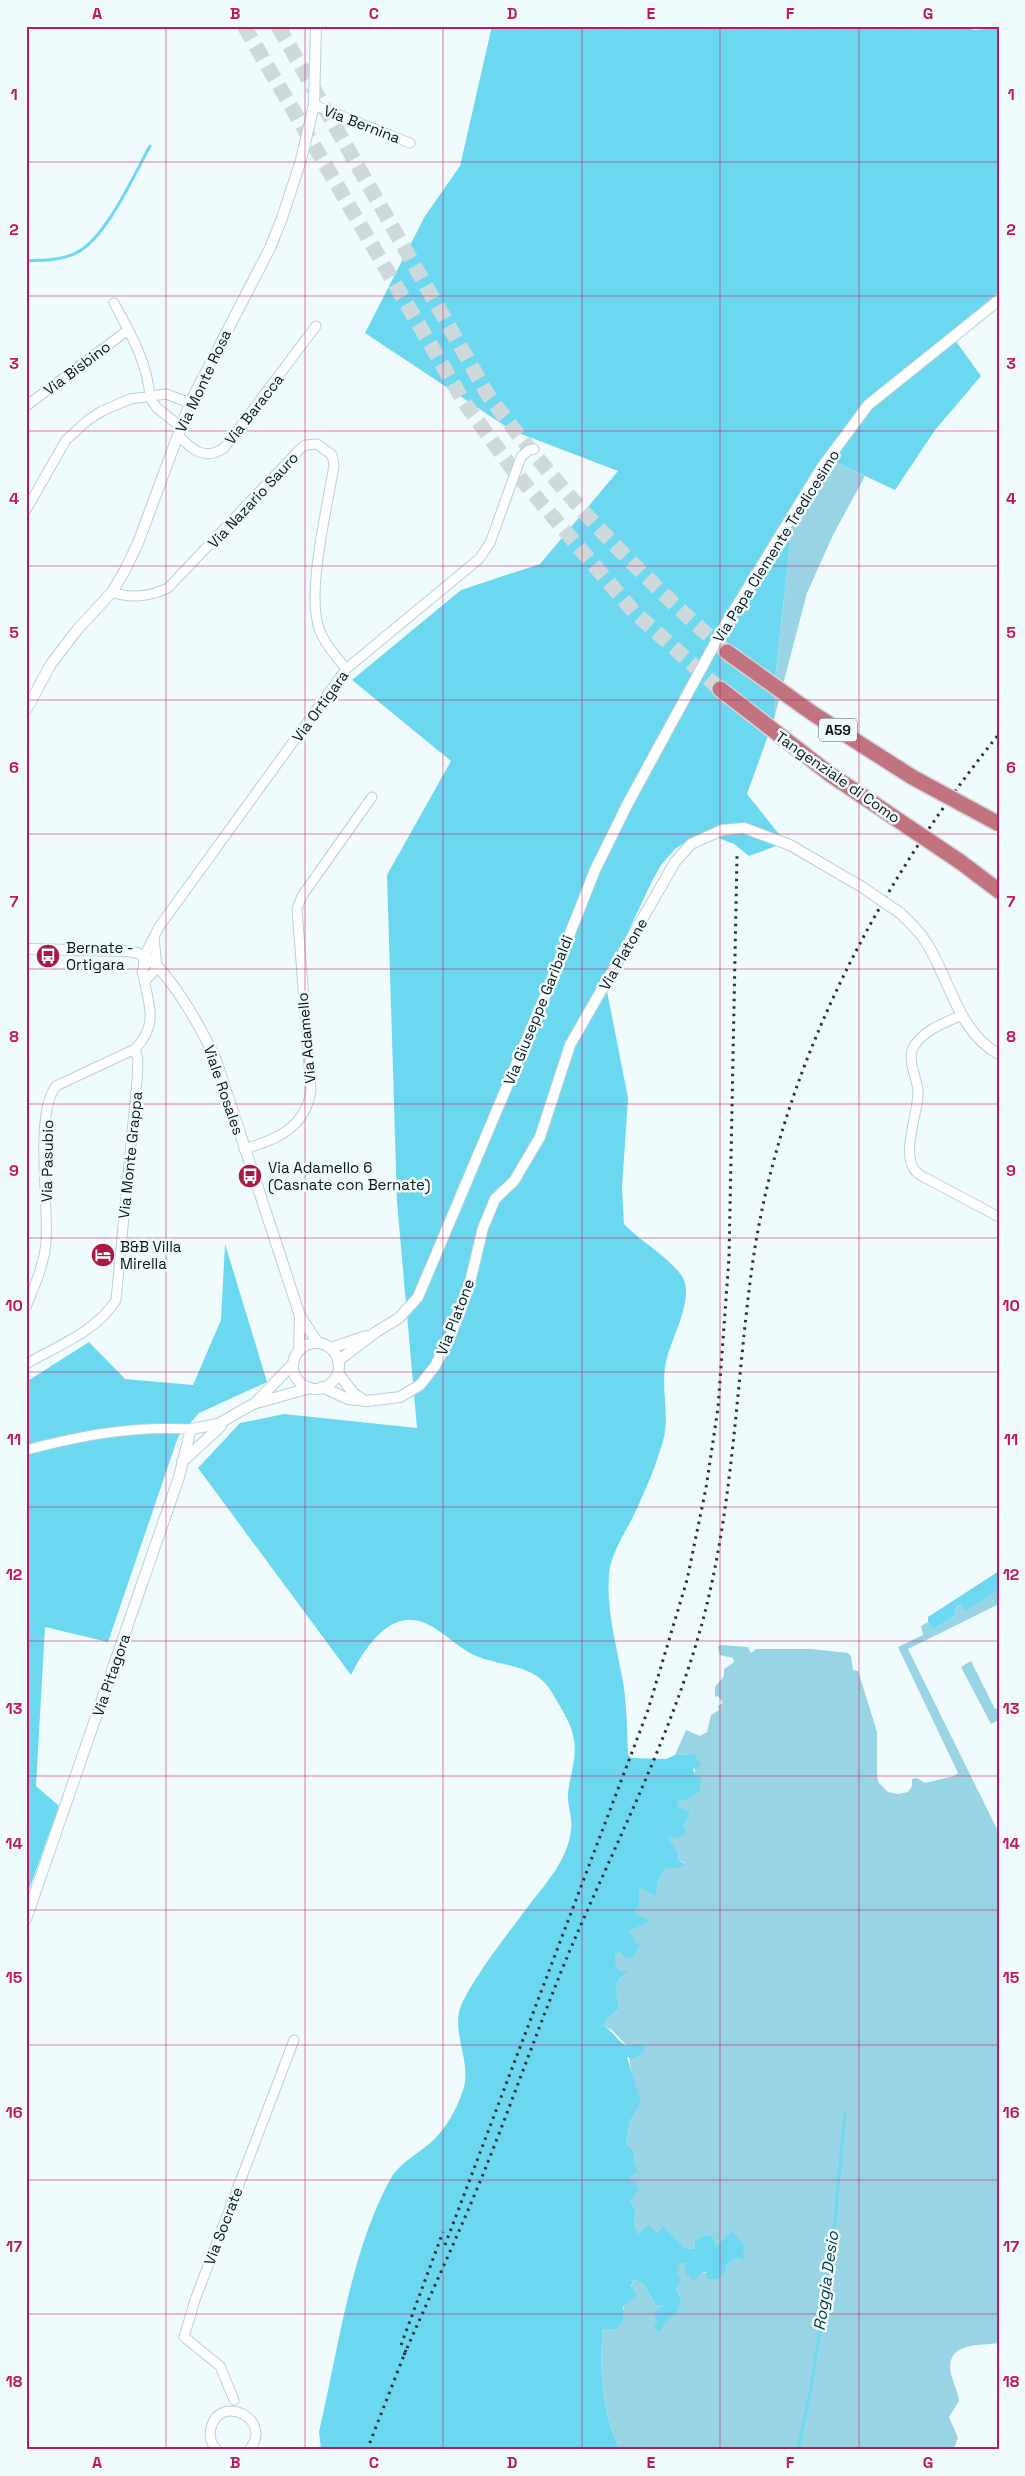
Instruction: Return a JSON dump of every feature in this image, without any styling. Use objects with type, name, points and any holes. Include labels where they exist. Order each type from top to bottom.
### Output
[{"type":"highway","name":"A59","points":[[727,652],[765,680],[912,777],[999,824]]},
{"type":"highway","name":"Tangenziale di Como","points":[[720,689],[831,775],[959,861],[999,891]]},
{"type":"street","name":"Via Monte Rosa","points":[[26,710],[51,664],[77,630],[112,592],[138,543],[190,403],[228,325],[245,298],[279,226],[301,160],[314,105],[316,26]]},
{"type":"street","name":"Via Bernina","points":[[314,105],[410,143]]},
{"type":"street","name":"Via Papa Clemente Tredicesimo","points":[[697,680],[725,625],[822,467],[868,405],[999,300]]},
{"type":"street","name":"Via Bisbino","points":[[114,303],[128,330],[149,380],[150,398]]},
{"type":"street","name":"Via Baracca","points":[[180,431],[192,449],[204,455],[216,453],[224,448],[316,326]]},
{"type":"street","name":"Via Bisbino","points":[[26,406],[128,330]]},
{"type":"street","points":[[26,510],[51,463],[73,431],[88,420],[116,404],[130,399],[150,398],[166,394],[190,403]]},
{"type":"street","points":[[150,398],[157,408],[180,431]]},
{"type":"street","name":"Via Nazario Sauro","points":[[112,592],[140,596],[159,592],[176,581],[300,449],[312,444],[323,446],[332,455],[334,466],[315,583],[314,609],[320,632],[346,669]]},
{"type":"street","name":"Via Ortigara","points":[[146,961],[154,937],[181,897],[346,669],[479,559],[490,543],[521,457],[529,450],[534,449]]},
{"type":"street","name":"Via Giuseppe Garibaldi","points":[[338,1361],[376,1332],[399,1318],[418,1297],[546,994],[595,870],[627,805],[697,680]]},
{"type":"street","name":"Via Adamello","points":[[244,1149],[267,1142],[290,1130],[307,1108],[311,1091],[297,908],[302,896],[372,798]]},
{"type":"street","name":"Via Platone","points":[[322,1387],[348,1399],[367,1401],[400,1397],[420,1385],[435,1366],[450,1338],[470,1282],[483,1228],[494,1200],[514,1181],[540,1137],[553,1092],[570,1045],[675,862],[691,844],[722,830],[744,828],[767,834],[790,844],[862,887],[900,913],[915,927],[927,942],[962,1015],[973,1032],[999,1054]]},
{"type":"street","points":[[145,981],[157,968],[154,937]]},
{"type":"street","points":[[28,948],[126,951],[146,961]]},
{"type":"street","name":"Viale Rosales","points":[[146,961],[157,968],[182,999],[207,1040],[244,1149]]},
{"type":"street","name":"Via Pasubio","points":[[26,1307],[46,1240],[45,1133],[50,1096],[56,1086],[134,1049],[148,1033],[151,1022],[145,981],[146,961]]},
{"type":"street","points":[[962,1015],[928,1031],[913,1047],[912,1060],[918,1092],[909,1158],[916,1173],[999,1217]]},
{"type":"street","name":"Via Monte Grappa","points":[[26,1364],[88,1329],[102,1319],[116,1300],[137,1081],[138,1060],[134,1049]]},
{"type":"street","points":[[244,1149],[300,1316],[318,1343]]},
{"type":"street","points":[[181,1463],[231,1418],[253,1404],[293,1364],[299,1350],[300,1316]]},
{"type":"street","name":"Via Giuseppe Garibaldi","points":[[331,1348],[376,1332]]},
{"type":"street","points":[[253,1404],[310,1388],[322,1387],[334,1380],[338,1373],[338,1361],[331,1348],[318,1343],[308,1344],[299,1350]]},
{"type":"street","points":[[293,1364],[297,1379],[310,1388]]},
{"type":"street","points":[[338,1373],[354,1394],[367,1401]]},
{"type":"street","points":[[26,1450],[81,1436],[116,1430],[192,1430],[205,1428],[231,1418]]},
{"type":"street","name":"Via Pitagora","points":[[26,1918],[180,1477],[181,1463],[192,1430]]},
{"type":"street","name":"Via Socrate","points":[[234,2400],[220,2366],[184,2337],[195,2300],[294,2040]]},
{"type":"street","points":[[217,2450],[210,2446],[212,2423],[234,2400],[255,2429],[254,2441],[249,2450]]},
{"type":"street","points":[[221,2414],[232,2411],[244,2414]]},
{"type":"shaded area","points":[[492,26],[971,26],[973,30],[999,28],[999,292],[950,333],[981,376],[935,430],[895,490],[829,459],[792,525],[774,688],[774,719],[747,794],[782,838],[776,846],[749,856],[734,844],[713,836],[692,838],[675,849],[661,865],[652,881],[605,981],[628,1098],[622,1188],[624,1224],[672,1264],[683,1278],[686,1287],[684,1307],[665,1368],[666,1420],[663,1441],[646,1488],[615,1551],[609,1574],[609,1601],[624,1691],[628,1754],[631,1758],[666,1759],[675,1755],[694,1754],[697,1758],[695,1760],[700,1762],[700,1767],[693,1769],[696,1776],[701,1778],[700,1791],[686,1800],[677,1801],[678,1806],[689,1811],[690,1815],[683,1828],[686,1830],[685,1834],[678,1838],[667,1837],[677,1850],[679,1860],[685,1864],[678,1868],[667,1868],[657,1882],[656,1896],[639,1887],[639,1907],[635,1911],[639,1916],[646,1918],[648,1922],[628,1931],[633,1936],[635,1943],[641,1944],[632,1958],[624,1956],[620,1952],[615,1955],[615,1965],[620,1971],[629,1971],[619,1980],[616,1987],[619,2009],[606,2020],[604,2026],[627,2046],[640,2043],[644,2046],[644,2052],[634,2058],[627,2057],[641,2103],[630,2121],[626,2145],[634,2151],[635,2166],[638,2171],[629,2177],[639,2189],[630,2201],[636,2210],[634,2223],[638,2235],[648,2225],[657,2233],[663,2225],[685,2248],[694,2249],[695,2240],[705,2235],[712,2236],[717,2246],[732,2231],[745,2247],[742,2253],[746,2258],[741,2260],[737,2258],[727,2264],[726,2272],[717,2279],[708,2279],[706,2272],[701,2273],[694,2281],[684,2272],[686,2263],[678,2263],[677,2273],[681,2280],[676,2289],[681,2299],[677,2313],[665,2322],[660,2332],[654,2328],[657,2320],[653,2314],[665,2305],[656,2305],[643,2284],[634,2279],[631,2286],[637,2295],[623,2307],[623,2321],[616,2330],[603,2329],[601,2360],[603,2391],[609,2421],[620,2450],[321,2450],[319,2432],[347,2303],[355,2270],[376,2208],[393,2174],[402,2164],[435,2139],[454,2112],[463,2090],[465,2079],[458,2023],[463,2001],[495,1951],[556,1870],[566,1851],[571,1825],[568,1793],[574,1760],[575,1746],[573,1734],[565,1715],[544,1682],[527,1671],[476,1656],[433,1627],[414,1620],[402,1621],[391,1625],[380,1633],[363,1654],[351,1675],[198,1468],[240,1423],[284,1414],[417,1428],[397,1202],[387,875],[451,761],[352,680],[461,590],[540,564],[618,471],[511,430],[365,333],[425,216],[460,166]]},
{"type":"shaded area","points":[[829,459],[865,476],[833,535],[807,593],[774,719],[774,688],[792,525]]},
{"type":"shaded area","points":[[225,1244],[267,1382],[199,1413],[178,1437],[108,1642],[45,1627],[36,1786],[59,1806],[26,1898],[26,1382],[89,1342],[125,1379],[193,1385],[221,1320]]},
{"type":"shaded area","points":[[999,1571],[999,1590],[965,1611],[961,1604],[956,1606],[955,1615],[933,1630],[928,1622],[928,1617]]},
{"type":"shaded area","points":[[999,1590],[999,1604],[908,1649],[999,1833],[999,2343],[964,2348],[953,2356],[950,2364],[951,2374],[959,2401],[949,2417],[958,2438],[953,2450],[620,2450],[609,2421],[603,2391],[601,2360],[603,2329],[616,2330],[634,2279],[643,2284],[656,2305],[666,2305],[665,2322],[681,2299],[676,2289],[677,2262],[686,2263],[701,2273],[726,2272],[727,2264],[737,2258],[746,2258],[717,2247],[712,2236],[705,2235],[695,2240],[694,2249],[685,2248],[663,2225],[657,2233],[638,2236],[634,2223],[636,2210],[630,2201],[636,2188],[628,2177],[635,2166],[634,2151],[626,2146],[630,2121],[641,2103],[633,2080],[627,2046],[612,2030],[604,2026],[606,2020],[619,2009],[616,1988],[619,1980],[628,1971],[620,1971],[614,1965],[615,1955],[635,1943],[627,1932],[639,1916],[635,1911],[639,1907],[639,1887],[646,1889],[657,1882],[667,1868],[678,1868],[685,1863],[679,1860],[677,1850],[666,1837],[683,1828],[690,1815],[689,1811],[678,1806],[677,1801],[686,1800],[694,1793],[694,1754],[675,1755],[686,1730],[700,1736],[707,1732],[711,1715],[719,1710],[718,1706],[723,1703],[718,1696],[715,1697],[715,1687],[724,1676],[724,1669],[734,1662],[733,1658],[720,1655],[718,1647],[720,1645],[748,1647],[751,1653],[756,1649],[812,1649],[848,1653],[851,1656],[853,1670],[858,1671],[877,1732],[877,1777],[879,1783],[888,1792],[898,1794],[908,1792],[912,1786],[912,1779],[917,1778],[925,1783],[954,1776],[958,1773],[898,1647],[923,1635],[921,1626],[928,1622],[933,1630],[955,1615],[956,1606],[961,1604],[965,1610]]},
{"type":"shaded area","points":[[971,1661],[995,1709],[999,1708],[999,1720],[991,1724],[961,1667]]},
{"type":"waterway","points":[[26,261],[51,260],[64,257],[76,253],[87,246],[98,235],[118,206],[150,146]]},
{"type":"waterway","name":"Roggia Desio","points":[[798,2450],[810,2393],[831,2262],[845,2112]]},
{"type":"tunnel","points":[[244,26],[464,402],[514,471],[634,612],[720,689]]},
{"type":"tunnel","points":[[278,26],[488,395],[571,498],[631,562],[727,652]]},
{"type":"railway","points":[[404,2355],[478,2186],[570,1950],[654,1759],[670,1720],[697,1641],[719,1547],[726,1500],[753,1260],[767,1188],[787,1117],[811,1048],[841,981],[875,916],[913,853],[955,792],[999,734]]},
{"type":"railway","points":[[445,2245],[648,1710],[687,1580],[706,1488],[718,1408],[729,1258],[737,856]]},
{"type":"railway","points":[[401,2345],[443,2232]]},
{"type":"railway","points":[[367,2450],[406,2350]]},
{"type":"place","name":"Bernate - Ortigara","points":[[48,956]]},
{"type":"place","name":"Via Adamello 6 (Casnate con Bernate)","points":[[250,1176]]},
{"type":"place","name":"B&B Villa Mirella","points":[[103,1255]]}]
